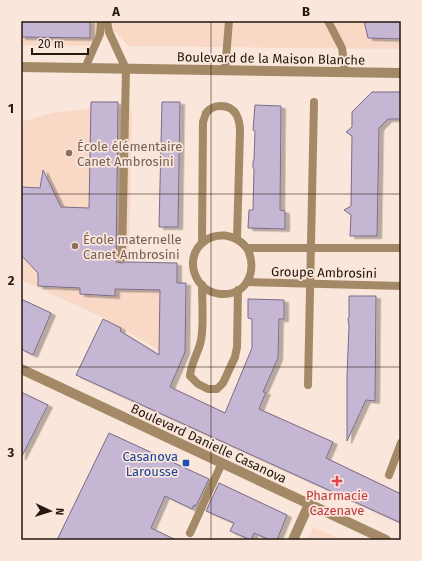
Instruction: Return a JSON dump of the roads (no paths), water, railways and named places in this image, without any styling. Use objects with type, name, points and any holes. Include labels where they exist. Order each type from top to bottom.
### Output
[{"type":"street","name":"Boulevard de la Maison Blanche","points":[[21,67],[401,73]]},
{"type":"street","name":"Boulevard Danielle Casanova","points":[[21,369],[386,540]]},
{"type":"street","points":[[293,540],[309,504]]},
{"type":"lane","points":[[86,68],[100,34],[101,21]]},
{"type":"lane","points":[[107,21],[109,32],[126,69],[122,258]]},
{"type":"lane","points":[[225,70],[229,21]]},
{"type":"lane","points":[[328,21],[342,48],[345,72]]},
{"type":"lane","points":[[308,385],[314,102]]},
{"type":"lane","points":[[202,243],[203,122],[206,114],[213,107],[219,106],[228,106],[235,112],[239,121],[237,238]]},
{"type":"lane","points":[[247,248],[237,238],[228,235],[210,237],[202,243],[195,252],[193,264],[195,276],[209,291],[219,294],[229,294],[238,290],[247,282]]},
{"type":"lane","name":"Groupe Ambrosini","points":[[401,248],[247,248],[251,256],[252,265],[251,274],[247,282],[401,286]]},
{"type":"lane","points":[[202,285],[202,337],[199,348],[190,367],[190,376],[198,384],[208,389],[217,389],[223,383],[235,357],[237,347],[238,290]]},
{"type":"lane","points":[[390,475],[401,443]]},
{"type":"lane","points":[[190,533],[222,463]]},
{"type":"place","name":"École élémentaire Canet Ambrosini","points":[[69,153]]},
{"type":"place","name":"École maternelle Canet Ambrosini","points":[[75,246]]},
{"type":"place","name":"Casanova Larousse","points":[[186,463]]},
{"type":"place","name":"Pharmacie Cazenave","points":[[337,481]]}]
